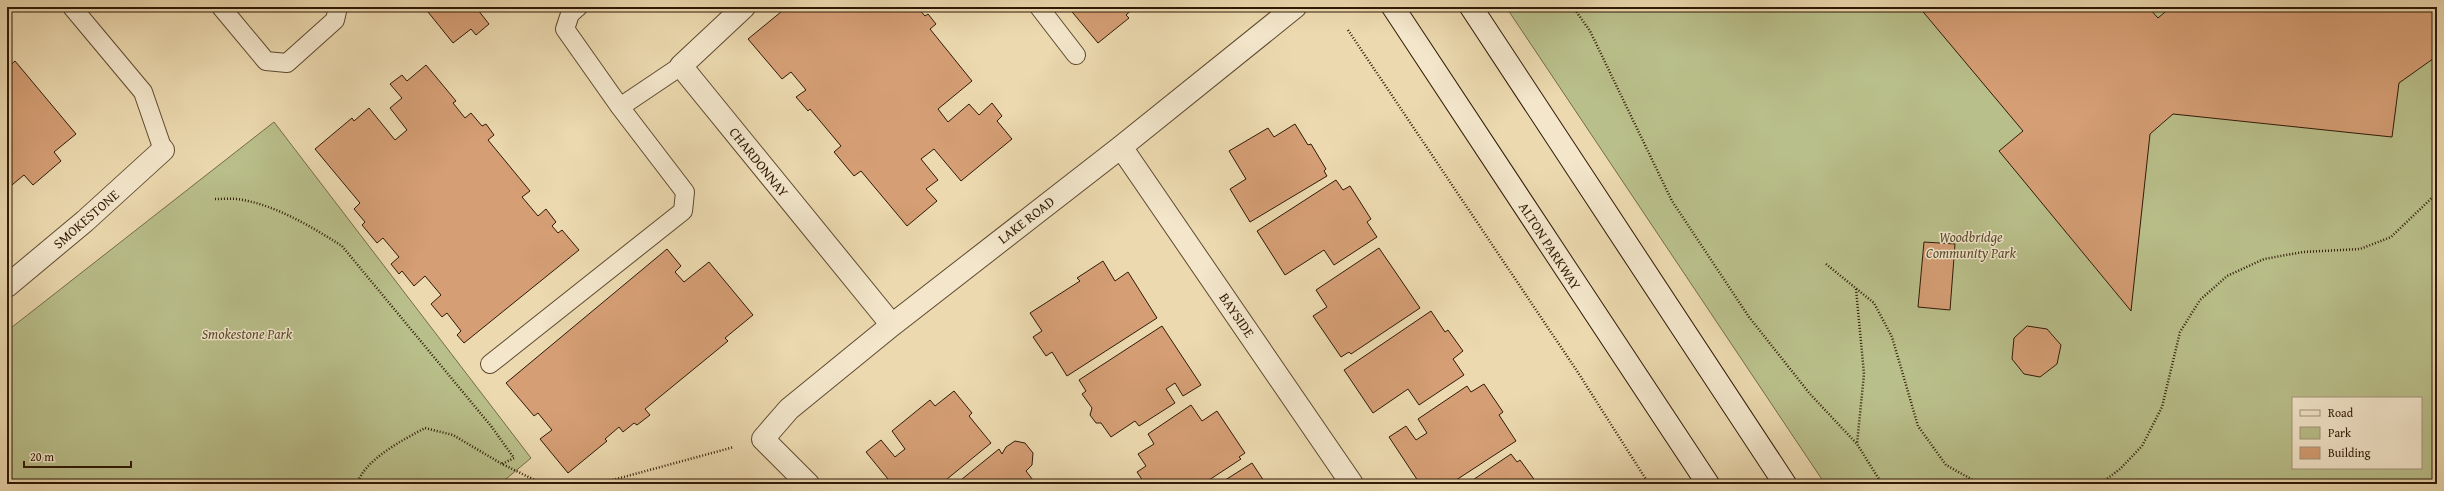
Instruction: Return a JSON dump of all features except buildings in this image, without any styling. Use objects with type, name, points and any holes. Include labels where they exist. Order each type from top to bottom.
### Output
[{"type":"street","points":[[681,66],[744,7]]},
{"type":"street","name":"LAKE ROAD","points":[[763,439],[789,409],[892,325],[1121,147],[1295,7]]},
{"type":"street","name":"ALTON PARKWAY","points":[[1393,7],[1708,484]]},
{"type":"street","points":[[1471,7],[1785,484]]},
{"type":"street","name":"CHARDONNAY","points":[[681,66],[892,325]]},
{"type":"street","name":"BAYSIDE","points":[[1121,147],[1352,484]]},
{"type":"street","name":"SMOKESTONE","points":[[7,286],[85,221],[163,150]]},
{"type":"street","points":[[763,439],[808,484]]},
{"type":"lane","points":[[72,7],[143,92],[163,150]]},
{"type":"lane","points":[[221,7],[266,61],[287,63],[335,20],[338,7]]},
{"type":"lane","points":[[490,364],[683,211],[685,192],[620,108],[565,30],[570,14],[578,7]]},
{"type":"lane","points":[[1039,7],[1076,55]]},
{"type":"lane","points":[[620,108],[681,66]]},
{"type":"path","points":[[1573,7],[1590,31],[1672,201],[1749,317],[1810,394],[1857,444],[1882,484]]},
{"type":"path","points":[[1348,30],[1577,371],[1649,484]]},
{"type":"path","points":[[2100,484],[2120,470],[2142,446],[2162,407],[2180,332],[2200,300],[2227,276],[2264,259],[2303,252],[2360,248],[2391,237],[2437,194]]},
{"type":"path","points":[[215,199],[242,200],[277,211],[320,232],[342,246],[491,426],[514,458],[502,464]]},
{"type":"path","points":[[1826,264],[1874,303],[1892,337],[1918,426],[1946,465],[1980,484]]},
{"type":"path","points":[[1856,289],[1864,374],[1857,444]]},
{"type":"path","points":[[357,484],[359,478],[386,450],[425,428],[453,435],[502,464],[543,484]]},
{"type":"path","points":[[598,484],[763,439]]},
{"type":"green space","name":"Woodbridge Community Park","points":[[1506,7],[2437,7],[2437,484],[1825,484]]},
{"type":"green space","name":"Smokestone Park","points":[[274,122],[531,458],[500,484],[7,484],[7,331]]}]
